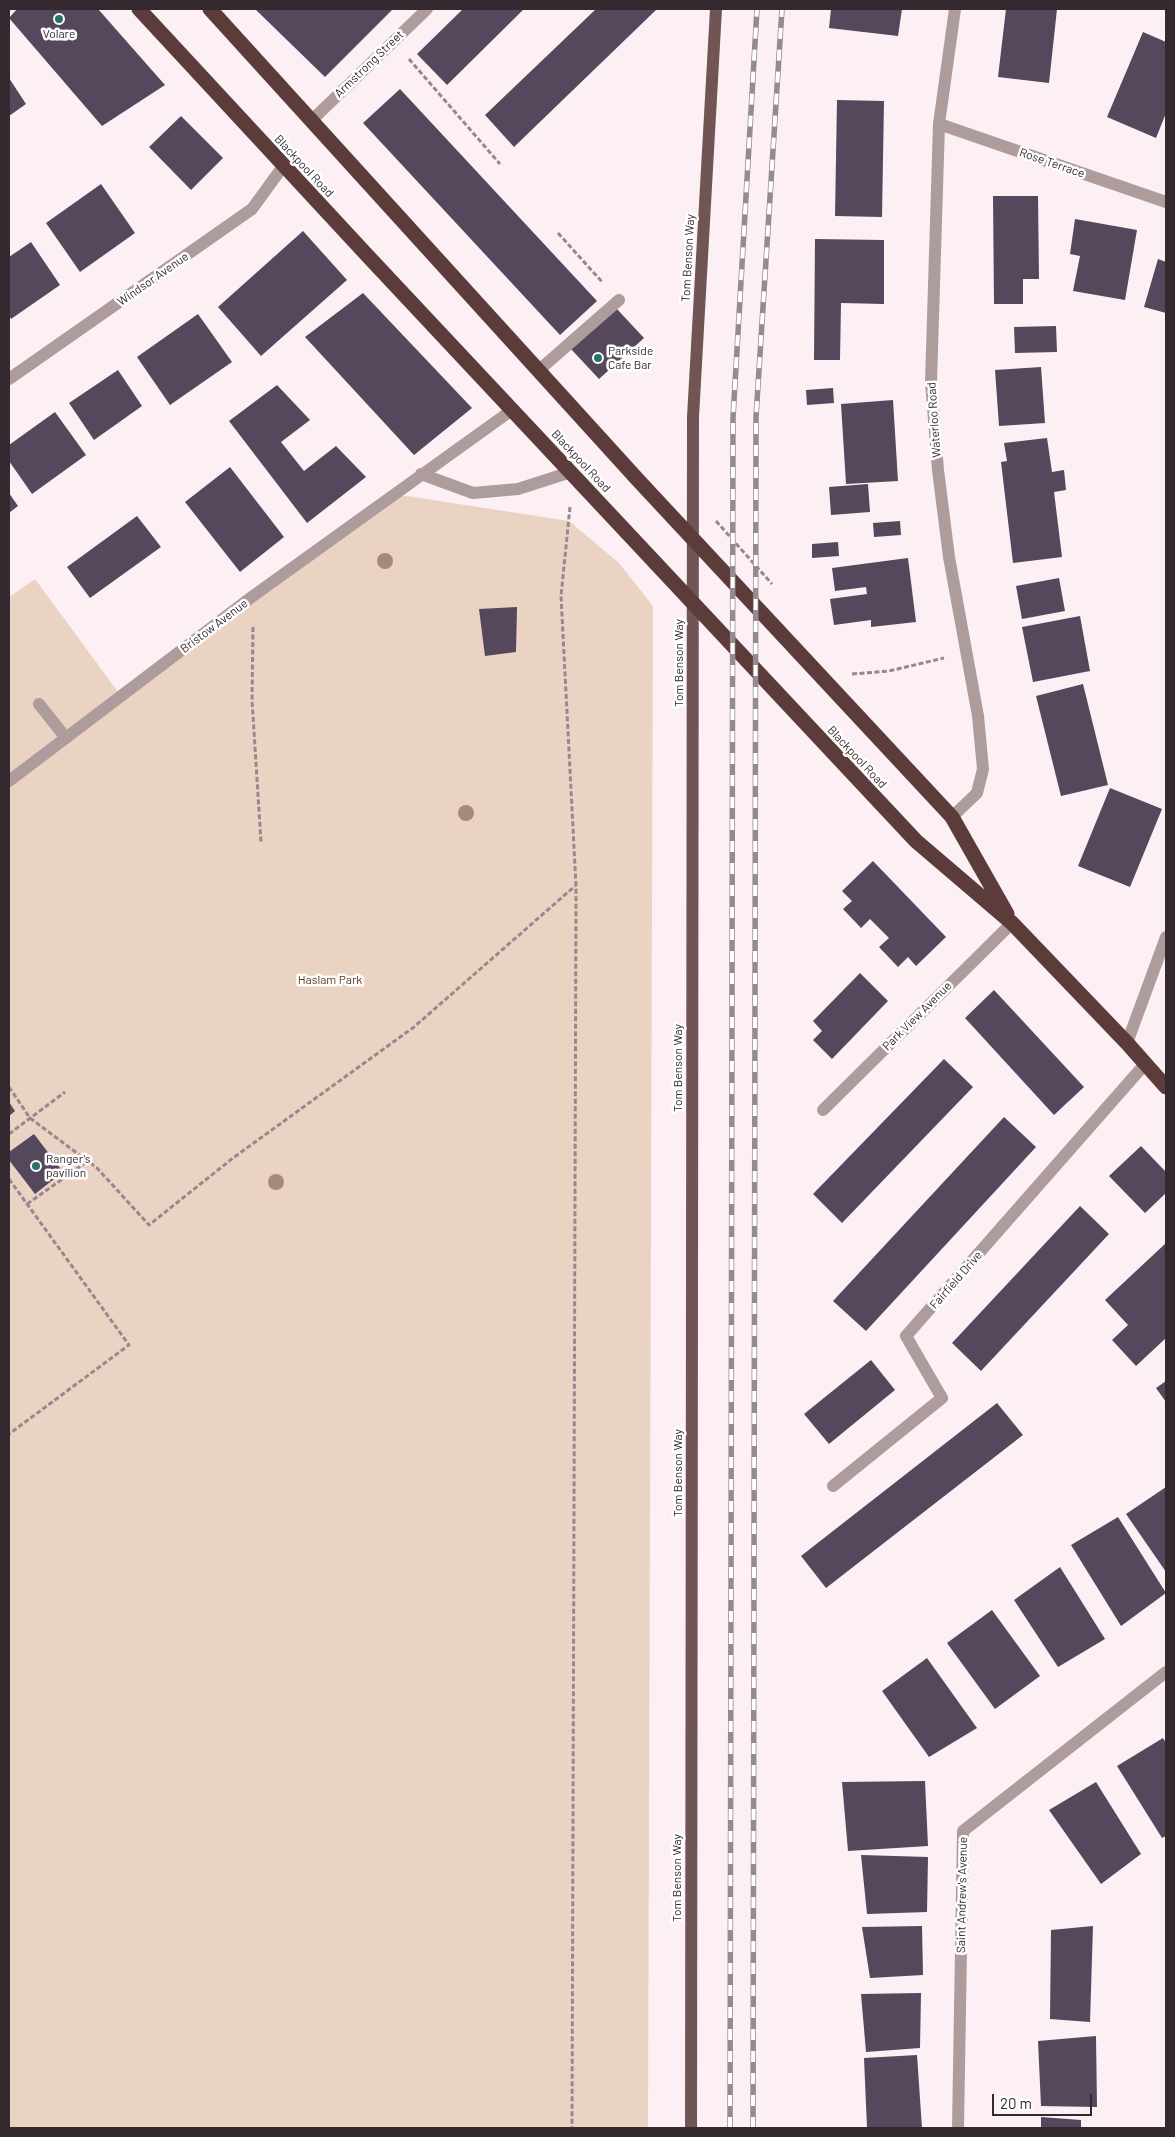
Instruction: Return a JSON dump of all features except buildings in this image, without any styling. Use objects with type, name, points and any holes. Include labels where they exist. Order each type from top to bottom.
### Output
[{"type":"highway","name":"Blackpool Road","points":[[139,9],[916,842],[1012,923],[1127,1042],[1166,1087]]},
{"type":"highway","name":"Blackpool Road","points":[[210,9],[538,371],[952,818],[1012,923]]},
{"type":"main road","name":"Tom Benson Way","points":[[691,2128],[693,417],[716,9]]},
{"type":"street","name":"Armstrong Street","points":[[312,120],[427,9]]},
{"type":"street","name":"Waterloo Road","points":[[952,818],[977,793],[984,769],[978,716],[949,557],[938,470],[931,382],[938,124],[955,9]]},
{"type":"street","name":"Rose Terrace","points":[[938,124],[1166,202]]},
{"type":"street","name":"Windsor Avenue","points":[[9,379],[252,209],[284,165]]},
{"type":"street","points":[[538,371],[619,300]]},
{"type":"street","name":"Bristow Avenue","points":[[9,781],[253,596],[512,410]]},
{"type":"street","points":[[421,474],[473,493],[518,489],[571,472]]},
{"type":"street","points":[[39,704],[66,738]]},
{"type":"street","name":"Park View Avenue","points":[[823,1110],[1012,923]]},
{"type":"street","points":[[1127,1042],[1166,937]]},
{"type":"street","name":"Fairfield Drive","points":[[833,1486],[942,1398],[906,1336],[1145,1064]]},
{"type":"street","name":"Saint Andrew's Avenue","points":[[958,2128],[963,1831],[1166,1672]]},
{"type":"path","points":[[393,41],[500,164]]},
{"type":"path","points":[[558,233],[619,300]]},
{"type":"path","points":[[571,472],[569,521],[561,596],[576,886],[572,2128]]},
{"type":"path","points":[[714,518],[773,585]]},
{"type":"path","points":[[253,596],[252,700],[261,842]]},
{"type":"path","points":[[846,667],[852,675],[889,671],[966,654]]},
{"type":"path","points":[[9,1087],[30,1118],[97,1168],[149,1225],[233,1158],[414,1027],[576,886]]},
{"type":"path","points":[[9,1134],[65,1092]]},
{"type":"path","points":[[27,1204],[88,1161]]},
{"type":"path","points":[[9,1179],[129,1345],[9,1434]]},
{"type":"green space","name":"Haslam Park","points":[[394,494],[569,521],[619,563],[653,606],[648,2128],[9,2128],[9,597],[35,579],[121,696]]},
{"type":"railway","points":[[730,2128],[733,418],[757,9]]},
{"type":"railway","points":[[753,2128],[756,417],[782,9]]},
{"type":"place","name":"Volare","points":[[59,19]]},
{"type":"place","name":"Parkside Cafe Bar","points":[[598,358]]},
{"type":"place","name":"Ranger's pavilion","points":[[36,1166]]}]
